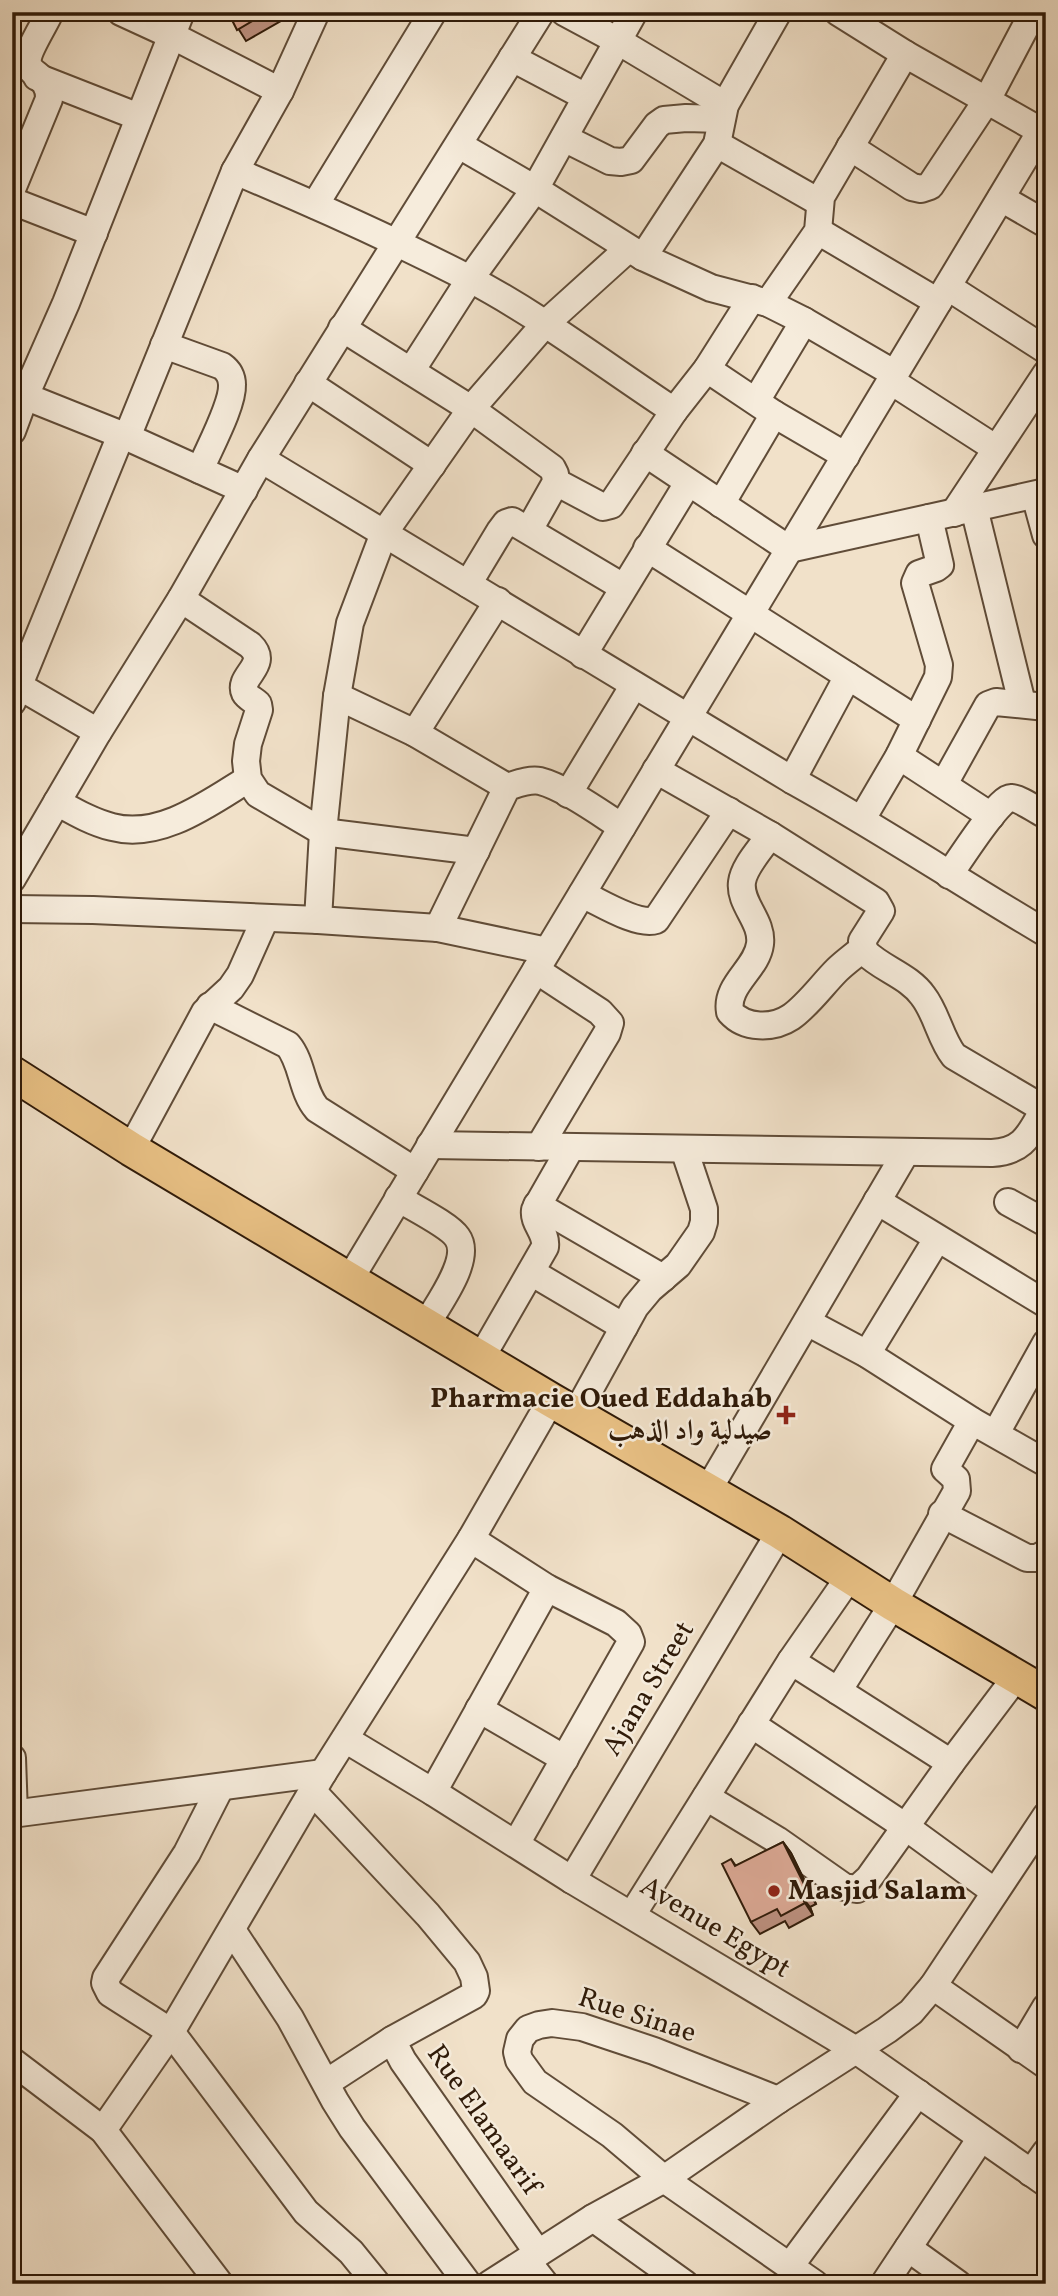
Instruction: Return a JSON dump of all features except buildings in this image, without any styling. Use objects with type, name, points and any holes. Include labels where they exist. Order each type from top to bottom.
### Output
[{"type":"main road","points":[[12,1073],[131,1149],[564,1407],[780,1532],[893,1604],[1046,1694]]},
{"type":"street","points":[[12,189],[49,99],[50,92],[43,80],[30,69],[28,60],[50,12]]},
{"type":"street","points":[[121,12],[176,23],[280,91]]},
{"type":"street","points":[[98,732],[15,689],[164,345],[235,171],[280,91],[317,12]]},
{"type":"street","points":[[315,205],[433,12]]},
{"type":"street","points":[[12,878],[181,598],[261,459],[541,12]]},
{"type":"street","points":[[564,12],[618,41],[819,202]]},
{"type":"street","points":[[411,371],[470,279],[535,189],[634,12]]},
{"type":"street","points":[[318,920],[323,832],[337,696],[350,623],[384,533],[471,409],[544,324],[635,253],[721,123],[778,12]]},
{"type":"street","points":[[350,1279],[1001,198],[1044,132],[905,54],[838,12]]},
{"type":"street","points":[[850,147],[912,187],[930,186],[987,100],[1026,26],[1028,20],[1025,12]]},
{"type":"street","points":[[12,431],[18,394],[66,303],[176,23]]},
{"type":"street","points":[[556,482],[603,507],[611,505],[674,411],[818,231],[819,202],[905,54]]},
{"type":"street","points":[[512,58],[586,97]]},
{"type":"street","points":[[12,66],[139,117]]},
{"type":"street","points":[[564,138],[610,161],[624,162],[634,156],[657,125],[664,120],[686,118],[721,123]]},
{"type":"street","points":[[458,145],[535,189],[635,253],[711,288],[760,301],[804,321],[995,447]]},
{"type":"street","points":[[235,171],[315,205],[470,279],[544,324],[674,411]]},
{"type":"street","points":[[1001,198],[1046,224]]},
{"type":"street","points":[[12,201],[94,233]]},
{"type":"street","points":[[818,231],[943,294],[1046,351]]},
{"type":"street","points":[[721,504],[804,321]]},
{"type":"street","points":[[342,328],[471,409],[554,471],[556,482],[529,530]]},
{"type":"street","points":[[164,345],[222,366],[232,379],[231,397],[200,470]]},
{"type":"street","points":[[707,369],[846,456]]},
{"type":"street","points":[[862,819],[899,756],[938,677],[939,669],[915,583],[919,575],[940,565],[952,513],[995,447],[1044,381]]},
{"type":"street","points":[[308,383],[432,465]]},
{"type":"street","points":[[18,394],[124,436],[244,490]]},
{"type":"street","points":[[646,453],[789,549],[1040,494],[1046,535]]},
{"type":"street","points":[[261,459],[792,780],[862,819],[1046,933]]},
{"type":"street","points":[[583,654],[688,483]]},
{"type":"street","points":[[944,784],[988,705],[996,702],[1034,705],[952,513]]},
{"type":"street","points":[[468,584],[504,525],[512,521],[622,587]]},
{"type":"street","points":[[647,548],[917,720]]},
{"type":"street","points":[[181,598],[250,645],[257,653],[257,661],[244,685],[246,694],[257,703],[259,710],[248,744],[246,761],[248,779],[258,794],[323,832],[476,851]]},
{"type":"street","points":[[415,733],[498,601]]},
{"type":"street","points":[[792,780],[848,676]]},
{"type":"street","points":[[568,794],[634,685]]},
{"type":"street","points":[[337,696],[415,733],[507,787],[530,781],[541,782],[568,794],[622,827]]},
{"type":"street","points":[[899,756],[991,816]]},
{"type":"street","points":[[430,1145],[1007,1152],[1017,1148],[1025,1139],[1045,1107],[954,1056],[948,1049],[925,997],[913,985],[862,949],[862,941],[880,915],[879,906],[869,897],[770,835],[656,770]]},
{"type":"street","points":[[57,802],[82,816],[114,828],[131,829],[171,822],[248,779]]},
{"type":"street","points":[[438,928],[507,787]]},
{"type":"street","points":[[949,875],[1004,801],[1011,797],[1046,815]]},
{"type":"street","points":[[582,894],[634,919],[645,922],[656,920],[729,811]]},
{"type":"street","points":[[770,835],[742,879],[742,890],[758,926],[760,946],[730,996],[730,1012],[746,1023],[758,1026],[773,1024],[791,1016],[839,967],[862,949]]},
{"type":"street","points":[[12,909],[318,920],[438,928],[542,960],[610,1023],[607,1033],[539,1147]]},
{"type":"street","points":[[131,1149],[210,1006],[225,995],[236,981],[265,919]]},
{"type":"street","points":[[210,1006],[288,1045],[294,1053],[309,1098],[317,1109],[415,1171]]},
{"type":"street","points":[[481,1358],[546,1243],[544,1233],[534,1217],[537,1205],[571,1147]]},
{"type":"street","points":[[103,2130],[171,2032],[318,1782],[471,1539],[624,1327],[642,1297],[678,1265],[698,1238],[704,1222],[704,1209],[684,1149]]},
{"type":"street","points":[[708,1490],[906,1152]]},
{"type":"street","points":[[398,1198],[455,1234],[462,1250],[461,1262],[426,1325]]},
{"type":"street","points":[[877,1201],[1046,1304]]},
{"type":"street","points":[[1008,1202],[1046,1223]]},
{"type":"street","points":[[537,1205],[663,1278]]},
{"type":"street","points":[[867,1354],[937,1239]]},
{"type":"street","points":[[531,1272],[624,1327]]},
{"type":"street","points":[[807,1322],[867,1354],[972,1421],[1046,1463]]},
{"type":"street","points":[[996,1433],[1046,1343]]},
{"type":"street","points":[[838,1691],[893,1604],[958,1486],[956,1479],[945,1469],[972,1421]]},
{"type":"street","points":[[942,1514],[1027,1558],[1037,1558],[1046,1553]]},
{"type":"street","name":"Ajana Street","points":[[572,1880],[780,1532]]},
{"type":"street","points":[[471,1539],[547,1588],[616,1623],[628,1633],[631,1642],[516,1844]]},
{"type":"street","points":[[632,1915],[791,1661],[850,1576]]},
{"type":"street","points":[[433,1792],[547,1588]]},
{"type":"street","points":[[791,1661],[951,1763]]},
{"type":"street","points":[[706,1797],[777,1840],[844,1886],[853,1889],[860,1887],[1016,1677]]},
{"type":"street","points":[[479,1709],[565,1759]]},
{"type":"street","points":[[751,1724],[906,1827],[995,1892]]},
{"type":"street","name":"Avenue Egypt","points":[[345,1739],[572,1880],[856,2050],[981,2138],[1041,2170]]},
{"type":"street","points":[[12,1758],[13,1814],[220,1788],[318,1782]]},
{"type":"street","name":"Rue Elamaarif","points":[[318,1782],[467,1962],[474,1977],[476,1991],[468,2000],[392,2040],[403,2061],[532,2257],[545,2284]]},
{"type":"street","points":[[220,1788],[187,1853],[105,1983],[110,1993],[171,2032],[306,2211],[351,2252],[377,2284]]},
{"type":"street","points":[[490,2284],[593,2218],[664,2179],[778,2099],[911,2012],[933,1986],[1044,1824]]},
{"type":"street","points":[[232,1930],[290,2018],[352,2128],[468,2284]]},
{"type":"street","points":[[933,1986],[1046,2065]]},
{"type":"street","points":[[1021,2049],[1046,2007]]},
{"type":"street","name":"Rue Sinae","points":[[664,2179],[612,2135],[535,2082],[525,2070],[517,2052],[523,2034],[539,2025],[552,2023],[582,2027],[654,2051],[778,2099]]},
{"type":"street","points":[[326,2083],[392,2040]]},
{"type":"street","points":[[12,2061],[103,2130],[220,2284]]},
{"type":"street","points":[[790,2266],[918,2093]]},
{"type":"street","points":[[884,2284],[981,2138]]},
{"type":"street","points":[[664,2179],[815,2284]]},
{"type":"street","points":[[593,2218],[685,2284]]},
{"type":"street","points":[[908,2248],[958,2284]]},
{"type":"street","points":[[649,2258],[656,2284]]},
{"type":"place","name":"Pharmacie Oued Eddahab صيدلية واد الذهب","points":[[786,1415]]},
{"type":"place","name":"Masjid Salam","points":[[774,1891]]}]
